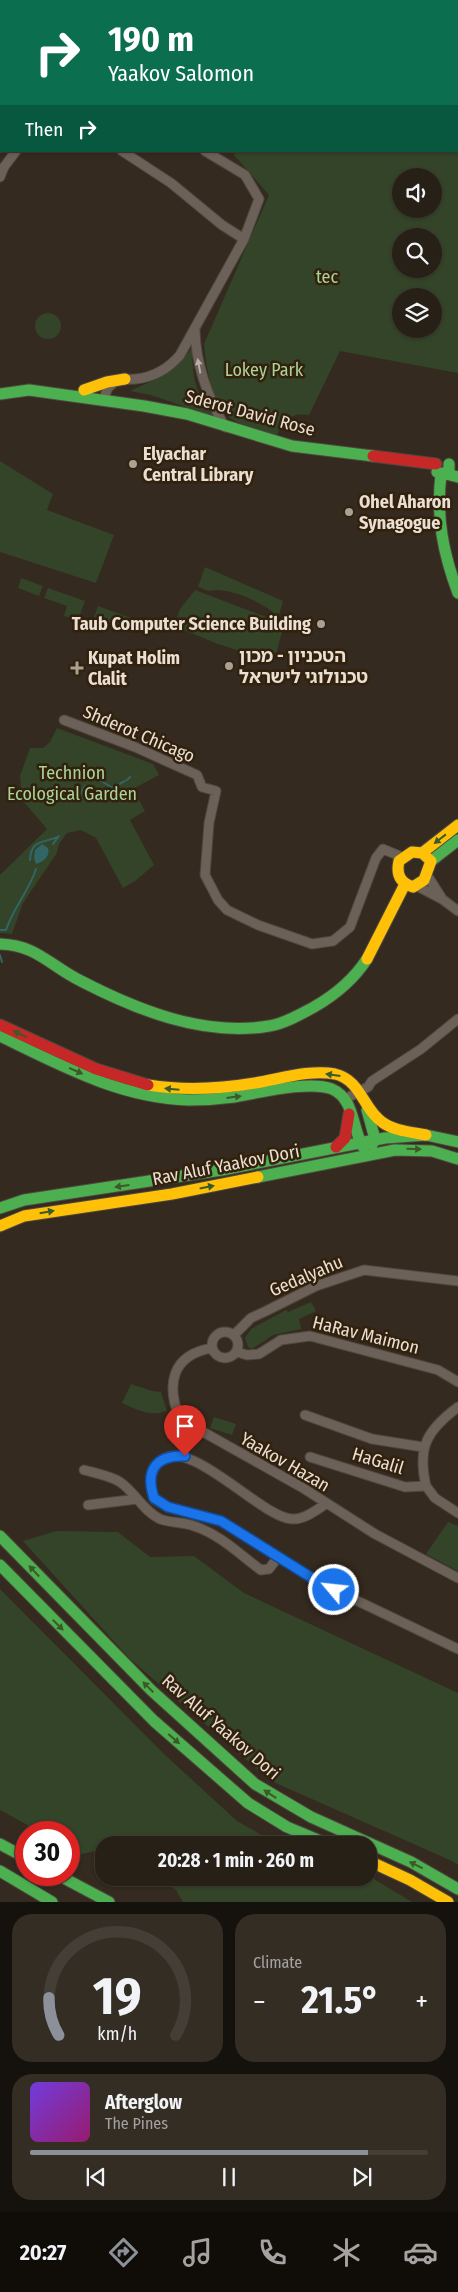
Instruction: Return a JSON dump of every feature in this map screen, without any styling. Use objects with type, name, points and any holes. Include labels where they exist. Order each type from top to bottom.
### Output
[{"type":"main road","points":[[84,390],[107,382],[125,379]]},
{"type":"main road","name":"Sderot David Rose","points":[[0,387],[16,384],[44,384],[84,390],[105,397],[188,414],[292,446],[446,469],[458,477]]},
{"type":"main road","name":"Sderot David Rose","points":[[0,394],[29,390],[105,397]]},
{"type":"main road","points":[[446,469],[438,508],[439,532],[442,550],[458,594]]},
{"type":"main road","points":[[422,853],[458,825]]},
{"type":"main road","points":[[0,944],[11,944],[34,949],[76,979],[131,1005],[182,1022],[222,1029],[270,1026],[317,1006],[338,992],[365,962],[411,885],[427,875],[431,861],[458,840]]},
{"type":"main road","points":[[411,885],[397,871],[402,857],[412,852],[422,853],[431,861]]},
{"type":"main road","points":[[0,1025],[108,1074],[154,1087],[197,1090],[217,1089],[329,1073],[348,1079],[359,1092],[366,1106],[374,1139],[368,1154]]},
{"type":"main road","points":[[0,1036],[102,1083],[152,1097],[210,1100],[318,1086],[331,1088],[347,1103],[359,1142],[368,1154]]},
{"type":"main road","points":[[336,1147],[342,1142],[348,1132],[347,1103]]},
{"type":"main road","points":[[366,1106],[381,1122],[389,1127],[426,1136]]},
{"type":"main road","name":"Rav Aluf Yaakov Dori","points":[[0,1208],[24,1200],[222,1170],[374,1139],[426,1136],[458,1142]]},
{"type":"main road","name":"Rav Aluf Yaakov Dori","points":[[0,1226],[24,1216],[172,1194],[368,1154],[414,1149],[437,1152],[458,1159]]},
{"type":"main road","name":"Rav Aluf Yaakov Dori","points":[[0,1536],[168,1707],[261,1788],[295,1810],[422,1868],[458,1889]]},
{"type":"main road","points":[[0,1565],[154,1721],[248,1803],[287,1827],[308,1836]]},
{"type":"main road","points":[[0,1844],[15,1852]]},
{"type":"main road","points":[[377,1865],[410,1880],[448,1902]]},
{"type":"main road","points":[[0,1871],[52,1902]]},
{"type":"main road","points":[[79,1886],[109,1902]]},
{"type":"street","points":[[0,177],[4,167],[15,152]]},
{"type":"street","points":[[123,152],[171,184],[222,226],[244,239]]},
{"type":"street","points":[[105,397],[110,386],[116,381],[145,378],[169,367],[180,356],[244,239],[259,199],[246,175],[207,152]]},
{"type":"street","points":[[195,329],[200,373],[211,401],[226,426]]},
{"type":"street","name":"Shderot Chicago","points":[[64,720],[167,760],[197,775],[202,787],[216,791],[209,823],[205,875],[218,900],[227,910],[258,925],[312,944],[333,941],[350,927],[380,852],[383,849],[402,857]]},
{"type":"street","points":[[427,875],[442,899]]},
{"type":"street","points":[[411,885],[442,899],[458,911]]},
{"type":"street","points":[[347,1103],[368,1087],[378,1076],[421,1049],[458,1019]]},
{"type":"street","name":"Gedalyahu","points":[[234,1335],[251,1318],[316,1286],[364,1270],[458,1281]]},
{"type":"street","points":[[226,1331],[234,1335],[239,1343],[237,1352],[230,1357],[222,1358],[215,1353],[212,1348],[212,1341],[218,1334],[226,1331]]},
{"type":"street","name":"HaRav Maimon","points":[[237,1352],[247,1355],[259,1354],[281,1340],[310,1336],[438,1370],[458,1382]]},
{"type":"street","name":"Yaakov Hazan","points":[[212,1348],[189,1356],[175,1374],[172,1395],[180,1419],[458,1578]]},
{"type":"street","points":[[458,1407],[439,1421],[429,1434],[423,1447],[423,1473],[426,1486],[435,1498],[458,1513]]},
{"type":"street","points":[[305,1415],[372,1439],[423,1447]]},
{"type":"street","points":[[326,1504],[302,1518],[292,1519],[283,1517],[262,1505],[185,1456],[172,1455],[162,1459],[151,1471],[150,1486],[154,1498],[168,1507],[221,1521],[320,1583],[458,1649]]},
{"type":"street","name":"HaGalil","points":[[310,1457],[405,1487],[426,1486]]},
{"type":"street","points":[[84,1470],[120,1482],[160,1519],[193,1525],[230,1543],[243,1557],[261,1570],[269,1569],[278,1557]]},
{"type":"street","points":[[88,1505],[137,1499]]},
{"type":"green space","name":"tec","points":[[235,152],[458,152],[458,373],[340,351],[309,415],[303,414],[288,418],[277,435],[245,425],[229,417],[218,403],[210,383],[204,344],[269,195],[234,155]]},
{"type":"green space","points":[[48,313],[57,317],[61,326],[57,335],[48,339],[39,335],[35,326],[39,317]]},
{"type":"green space","points":[[192,347],[196,384],[202,399],[214,417],[151,395],[130,391],[164,375],[178,365]]},
{"type":"green space","points":[[0,461],[53,494],[47,510],[114,535],[96,583],[0,552]]},
{"type":"green space","points":[[205,567],[283,601],[278,619],[274,618],[275,614],[269,609],[244,596],[225,591],[209,591],[198,587]]},
{"type":"green space","points":[[21,578],[43,586],[39,596],[18,588]]},
{"type":"green space","points":[[48,588],[85,601],[78,620],[64,616],[67,606],[44,598]]},
{"type":"green space","points":[[195,590],[284,624],[274,662],[218,644],[174,626],[180,609]]},
{"type":"green space","points":[[98,606],[131,618],[127,629],[94,617]]},
{"type":"green space","name":"Technion Ecological Garden","points":[[57,728],[153,764],[159,775],[133,789],[145,811],[130,820],[154,865],[135,881],[123,888],[96,838],[81,830],[67,833],[59,844],[57,853],[23,903],[12,934],[0,933],[0,875],[47,829],[22,800],[20,776],[30,748],[43,748],[50,742]]},
{"type":"green space","points":[[311,1302],[316,1311],[299,1319],[301,1329],[273,1335],[252,1349],[248,1347],[245,1338],[251,1329],[286,1310],[288,1312]]},
{"type":"green space","points":[[131,1384],[161,1392],[167,1411],[149,1413],[122,1403]]},
{"type":"green space","points":[[214,1417],[236,1424],[232,1435],[210,1428]]},
{"type":"green space","points":[[448,1522],[458,1526],[458,1571],[426,1554]]},
{"type":"green space","points":[[56,1531],[118,1532],[150,1557],[194,1556],[244,1593],[458,1693],[458,1865],[271,1781],[129,1658],[23,1541]]},
{"type":"green space","points":[[0,1589],[163,1753],[237,1821],[263,1836],[95,1836],[95,1851],[80,1855],[80,1821],[20,1821],[0,1810]]},
{"type":"green space","points":[[377,1881],[412,1902],[183,1902],[176,1890],[170,1886],[377,1886]]},
{"type":"water","points":[[42,844],[49,851],[44,860],[36,864],[34,858],[35,850]]},
{"type":"waterway","points":[[127,780],[130,777]]},
{"type":"waterway","points":[[92,780],[96,778],[113,788],[120,784]]},
{"type":"waterway","points":[[121,783],[125,781]]},
{"type":"waterway","points":[[77,800],[85,786]]},
{"type":"waterway","points":[[53,844],[59,836]]},
{"type":"waterway","points":[[30,860],[33,849],[38,843],[58,837]]},
{"type":"waterway","points":[[0,930],[6,930],[36,869]]},
{"type":"waterway","points":[[0,955],[2,962]]},
{"type":"traffic: fast","points":[[0,394],[29,390],[144,406],[187,414],[292,446],[373,456]]},
{"type":"traffic: fast","points":[[437,472],[441,474],[449,471],[449,464]]},
{"type":"traffic: fast","points":[[441,474],[439,505],[442,535],[448,564],[458,593]]},
{"type":"traffic: fast","points":[[446,474],[458,477]]},
{"type":"traffic: fast","points":[[431,861],[458,840]]},
{"type":"traffic: fast","points":[[0,944],[13,945],[34,952],[70,975],[102,992],[148,1011],[172,1019],[220,1028],[269,1026],[292,1018],[337,992],[350,980],[367,959]]},
{"type":"traffic: fast","points":[[0,1036],[91,1078],[115,1087],[164,1098],[189,1100],[217,1099],[270,1090],[311,1086],[332,1089],[345,1100],[349,1107],[363,1147]]},
{"type":"traffic: fast","points":[[367,1110],[375,1139],[372,1145]]},
{"type":"traffic: fast","points":[[0,1208],[24,1200],[222,1170],[385,1138],[426,1135],[458,1142]]},
{"type":"traffic: fast","points":[[258,1177],[395,1150],[432,1151],[458,1159]]},
{"type":"traffic: fast","points":[[0,1536],[151,1690],[255,1784],[311,1817],[411,1862],[458,1889]]},
{"type":"traffic: fast","points":[[0,1565],[154,1721],[248,1803],[287,1827],[308,1836]]},
{"type":"traffic: fast","points":[[0,1844],[15,1852]]},
{"type":"traffic: fast","points":[[0,1871],[52,1902]]},
{"type":"traffic: fast","points":[[79,1886],[109,1902]]},
{"type":"traffic: slow","points":[[84,390],[107,382],[125,379]]},
{"type":"traffic: slow","points":[[422,853],[458,825]]},
{"type":"traffic: slow","points":[[412,852],[422,853],[431,861],[424,880],[413,887],[402,880],[398,870],[399,861],[412,852]]},
{"type":"traffic: slow","points":[[367,959],[405,884]]},
{"type":"traffic: slow","points":[[148,1085],[189,1089],[215,1088],[295,1075],[335,1074],[351,1082],[370,1110],[382,1122],[397,1129],[426,1135]]},
{"type":"traffic: slow","points":[[0,1226],[24,1216],[172,1194],[258,1177]]},
{"type":"traffic: slow","points":[[377,1865],[410,1880],[448,1902]]},
{"type":"traffic: jam","points":[[373,456],[436,464]]},
{"type":"traffic: jam","points":[[0,1025],[96,1069],[148,1085]]},
{"type":"traffic: jam","points":[[336,1147],[345,1138],[349,1114]]},
{"type":"place","name":"Elyachar Central Library","points":[[133,464]]},
{"type":"place","name":"Ohel Aharon Synagogue","points":[[349,512]]},
{"type":"place","name":"Taub Computer Science Building","points":[[321,624]]},
{"type":"place","name":"הטכניון - מכון טכנולוגי לישראל","points":[[229,666]]},
{"type":"place","name":"Kupat Holim Clalit","points":[[77,668]]},
{"type":"route","points":[[185,1456],[172,1455],[162,1459],[151,1471],[150,1486],[154,1498],[168,1507],[221,1521],[334,1590]]},
{"type":"park label","name":"Lokey Park","points":[[264,370]]}]
